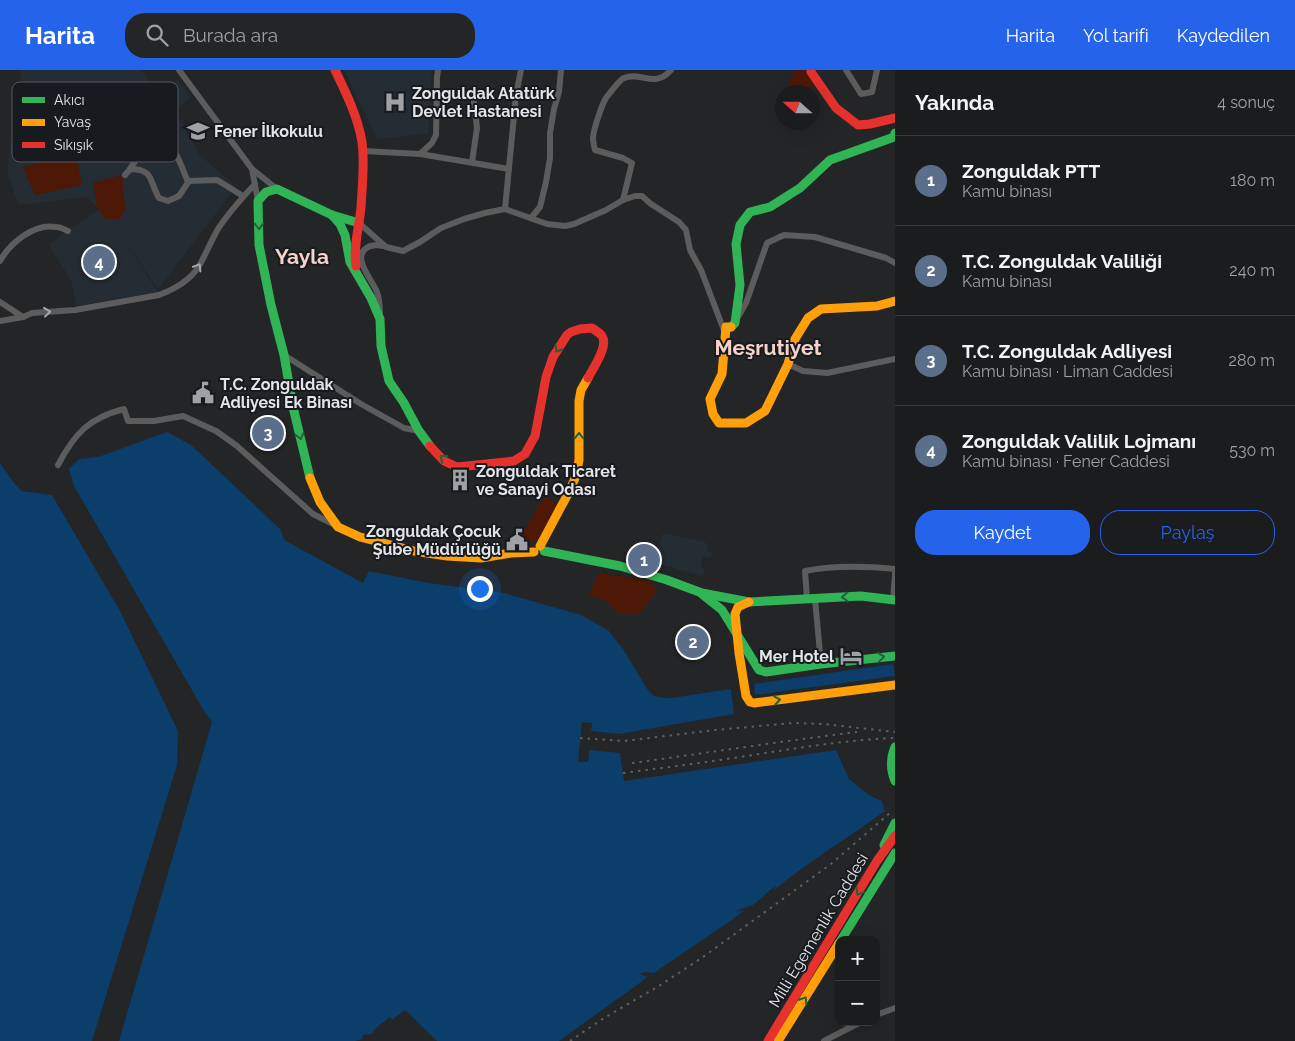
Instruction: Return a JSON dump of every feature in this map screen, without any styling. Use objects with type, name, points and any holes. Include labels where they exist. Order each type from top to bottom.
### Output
[{"type":"main road","points":[[335,70],[358,120],[362,137],[363,169],[359,223],[354,246],[358,277]]},
{"type":"main road","points":[[811,70],[836,108],[858,125],[895,118]]},
{"type":"main road","points":[[895,136],[830,160],[800,188],[770,207],[750,212],[740,225],[736,244],[740,285],[737,312],[735,323],[732,326],[726,327],[722,374],[710,399],[713,414],[720,423],[746,423],[765,411],[788,364],[795,339],[808,318],[821,309],[877,306],[895,301]]},
{"type":"main road","points":[[359,223],[332,215],[277,189],[264,192],[258,201],[260,244],[308,474],[320,502],[338,527],[360,537],[382,543],[414,551],[447,556],[482,558],[539,550],[620,566],[702,593],[749,602],[861,596],[894,600]]},
{"type":"main road","points":[[332,215],[352,213],[360,206]]},
{"type":"main road","points":[[332,215],[340,224],[350,262],[371,298],[380,320],[381,346],[389,381],[431,448],[444,461],[457,467],[514,461],[524,454],[536,436],[546,377],[553,358],[567,336],[571,332],[580,329],[592,328],[602,336],[604,342],[603,350],[581,390],[579,401],[579,460],[576,476],[539,550]]},
{"type":"main road","points":[[702,593],[722,610],[760,670],[766,672],[895,656]]},
{"type":"main road","points":[[749,602],[738,606],[735,611],[746,696],[750,702],[895,685]]},
{"type":"main road","points":[[744,679],[763,671]]},
{"type":"main road","points":[[895,748],[891,754],[890,762],[890,768],[895,781]]},
{"type":"main road","points":[[877,861],[895,823]]},
{"type":"main road","name":"Milli Egemenlik Caddesi","points":[[768,1041],[877,861],[895,836]]},
{"type":"main road","name":"Milli Egemenlik Caddesi","points":[[843,936],[895,853]]},
{"type":"main road","name":"Milli Egemenlik Caddesi","points":[[778,1041],[835,949]]},
{"type":"street","points":[[179,70],[252,169],[277,189]]},
{"type":"street","points":[[420,154],[432,143],[436,135],[438,70]]},
{"type":"street","points":[[505,209],[520,70]]},
{"type":"street","points":[[531,218],[540,207],[547,174],[550,158],[550,133],[559,92],[561,70]]},
{"type":"street","points":[[623,200],[632,163],[623,158],[595,150],[593,137],[596,123],[605,99],[622,78],[633,76],[652,80],[662,77],[671,70]]},
{"type":"street","points":[[846,70],[861,94],[872,92],[877,70]]},
{"type":"street","points":[[472,94],[476,128],[472,162]]},
{"type":"street","points":[[363,151],[420,154],[509,169]]},
{"type":"street","points":[[178,160],[188,182]]},
{"type":"street","points":[[125,175],[134,162]]},
{"type":"street","points":[[130,169],[148,172],[154,191],[159,198],[168,201],[179,196],[188,182],[198,180],[217,180],[244,196]]},
{"type":"street","points":[[252,169],[258,201]]},
{"type":"street","points":[[0,321],[32,313],[75,310],[159,296],[170,291],[190,277],[199,267],[218,229],[233,208],[255,184]]},
{"type":"street","points":[[380,320],[380,303],[376,290],[363,267],[361,258],[363,251],[368,247],[376,245],[386,246],[403,251],[441,228],[464,219],[505,209],[547,224],[565,226],[606,210],[623,200],[642,196],[679,222],[686,230],[690,250],[701,270],[726,336]]},
{"type":"street","points":[[359,223],[386,246]]},
{"type":"street","points":[[0,261],[7,249],[28,233],[50,227],[57,227],[68,231]]},
{"type":"street","points":[[735,323],[746,303],[767,243],[784,235],[815,237],[895,262]]},
{"type":"street","points":[[0,302],[22,317]]},
{"type":"street","points":[[284,355],[360,404],[404,428],[419,431]]},
{"type":"street","points":[[788,364],[803,371],[826,373],[895,359]]},
{"type":"street","points":[[58,465],[68,446],[87,425],[107,414],[124,409],[128,421],[183,416],[216,431],[237,446],[313,514],[338,527]]},
{"type":"street","points":[[821,664],[805,571],[827,567],[863,566],[895,569]]},
{"type":"street","points":[[894,600],[895,574]]},
{"type":"street","points":[[880,1014],[895,1008]]},
{"type":"street","points":[[824,1041],[853,1026]]},
{"type":"shaded area","points":[[22,70],[141,70],[150,82],[20,82]]},
{"type":"shaded area","name":"Zonguldak Atatürk Devlet Hastanesi","points":[[344,70],[432,70],[428,134],[377,139]]},
{"type":"shaded area","points":[[795,70],[805,70],[814,85],[789,85]]},
{"type":"shaded area","points":[[178,79],[191,97],[178,108],[178,82],[174,82]]},
{"type":"shaded area","points":[[178,116],[199,154],[236,187],[158,290],[114,224],[158,292],[76,306],[71,280],[48,244],[99,209],[87,197],[18,205],[7,170],[12,137],[12,162],[178,162]]},
{"type":"shaded area","points":[[45,162],[77,162],[82,185],[35,195],[23,167]]},
{"type":"shaded area","points":[[122,175],[125,208],[120,219],[106,219],[97,208],[93,183]]},
{"type":"shaded area","points":[[545,496],[558,504],[537,540],[525,542],[523,532]]},
{"type":"shaded area","points":[[663,533],[705,542],[708,547],[707,551],[713,552],[710,558],[703,557],[701,567],[705,569],[703,577],[654,562]]},
{"type":"shaded area","points":[[598,573],[650,580],[657,591],[639,614],[620,614],[605,600],[589,595]]},
{"type":"water","points":[[167,432],[191,445],[280,529],[284,540],[363,583],[369,571],[428,583],[504,593],[581,615],[608,630],[654,696],[671,698],[731,689],[734,714],[619,734],[591,731],[592,723],[582,722],[578,762],[588,762],[589,750],[620,753],[624,781],[836,750],[849,779],[869,795],[882,801],[885,811],[774,890],[776,885],[753,905],[736,912],[745,910],[654,973],[645,972],[639,974],[648,977],[559,1041],[437,1041],[405,1010],[392,1020],[390,1017],[371,1034],[363,1035],[362,1039],[355,1041],[119,1041],[212,722],[74,486],[69,469],[79,459],[98,457]]},
{"type":"water","points":[[0,463],[21,491],[52,495],[120,611],[178,731],[177,765],[92,1041],[0,1041]]},
{"type":"water","points":[[893,664],[895,676],[755,695],[754,684]]},
{"type":"railway","points":[[580,738],[624,741],[793,723],[824,724],[895,732]]},
{"type":"railway","points":[[632,763],[857,732]]},
{"type":"railway","points":[[623,773],[834,743],[895,738]]},
{"type":"railway","points":[[570,1041],[703,957],[831,864],[891,812]]},
{"type":"traffic: fast","points":[[731,327],[735,323],[740,285],[736,244],[740,225],[750,212],[770,207],[800,188],[830,160],[894,137],[895,133]]},
{"type":"traffic: fast","points":[[310,478],[259,245],[258,201],[266,192],[277,189],[332,215],[359,223]]},
{"type":"traffic: fast","points":[[332,215],[340,224],[345,235],[350,262],[371,298],[380,319],[381,346],[389,381],[430,446]]},
{"type":"traffic: fast","points":[[544,551],[620,566],[702,593],[749,602],[861,596],[895,600]]},
{"type":"traffic: fast","points":[[702,594],[722,610],[759,670],[766,672],[895,656]]},
{"type":"traffic: fast","points":[[895,747],[891,764],[895,781]]},
{"type":"traffic: fast","points":[[884,845],[895,823]]},
{"type":"traffic: fast","points":[[843,936],[895,853]]},
{"type":"traffic: slow","points":[[731,327],[726,327],[722,374],[710,399],[713,414],[719,423],[746,423],[765,411],[788,364],[795,339],[808,318],[821,309],[877,306],[895,301]]},
{"type":"traffic: slow","points":[[540,546],[576,476],[579,460],[579,401],[581,390],[588,378]]},
{"type":"traffic: slow","points":[[310,478],[320,502],[338,527],[360,537],[414,551],[447,556],[481,558],[511,553],[534,552]]},
{"type":"traffic: slow","points":[[749,602],[738,607],[735,614],[746,696],[750,702],[895,685]]},
{"type":"traffic: slow","points":[[778,1041],[835,949]]},
{"type":"traffic: jam","points":[[335,70],[355,114],[362,142],[363,175],[356,244],[356,266]]},
{"type":"traffic: jam","points":[[811,70],[836,108],[858,125],[895,118]]},
{"type":"traffic: jam","points":[[430,446],[444,461],[457,467],[514,461],[525,454],[535,436],[546,377],[553,357],[571,332],[592,328],[604,340],[600,357],[588,378]]},
{"type":"traffic: jam","points":[[768,1041],[877,861],[895,836]]},
{"type":"place","name":"Zonguldak Atatürk Devlet Hastanesi","points":[[395,102]]},
{"type":"place","name":"Fener İlkokulu","points":[[198,131]]},
{"type":"place","name":"Zonguldak Valilik Lojmanı","points":[[99,262]]},
{"type":"place","name":"T.C. Zonguldak Adliyesi Ek Binası","points":[[203,393]]},
{"type":"place","name":"T.C. Zonguldak Adliyesi","points":[[268,433]]},
{"type":"place","name":"Zonguldak Ticaret ve Sanayi Odası","points":[[460,480]]},
{"type":"place","name":"Zonguldak Çocuk Şube Müdürlüğü","points":[[517,540]]},
{"type":"place","name":"Zonguldak PTT","points":[[644,560]]},
{"type":"place","name":"T.C. Zonguldak Valiliği","points":[[693,642]]},
{"type":"place","name":"Mer Hotel","points":[[851,656]]},
{"type":"district","name":"Yayla","points":[[302,257]]},
{"type":"district","name":"Meşrutiyet","points":[[768,348]]}]
